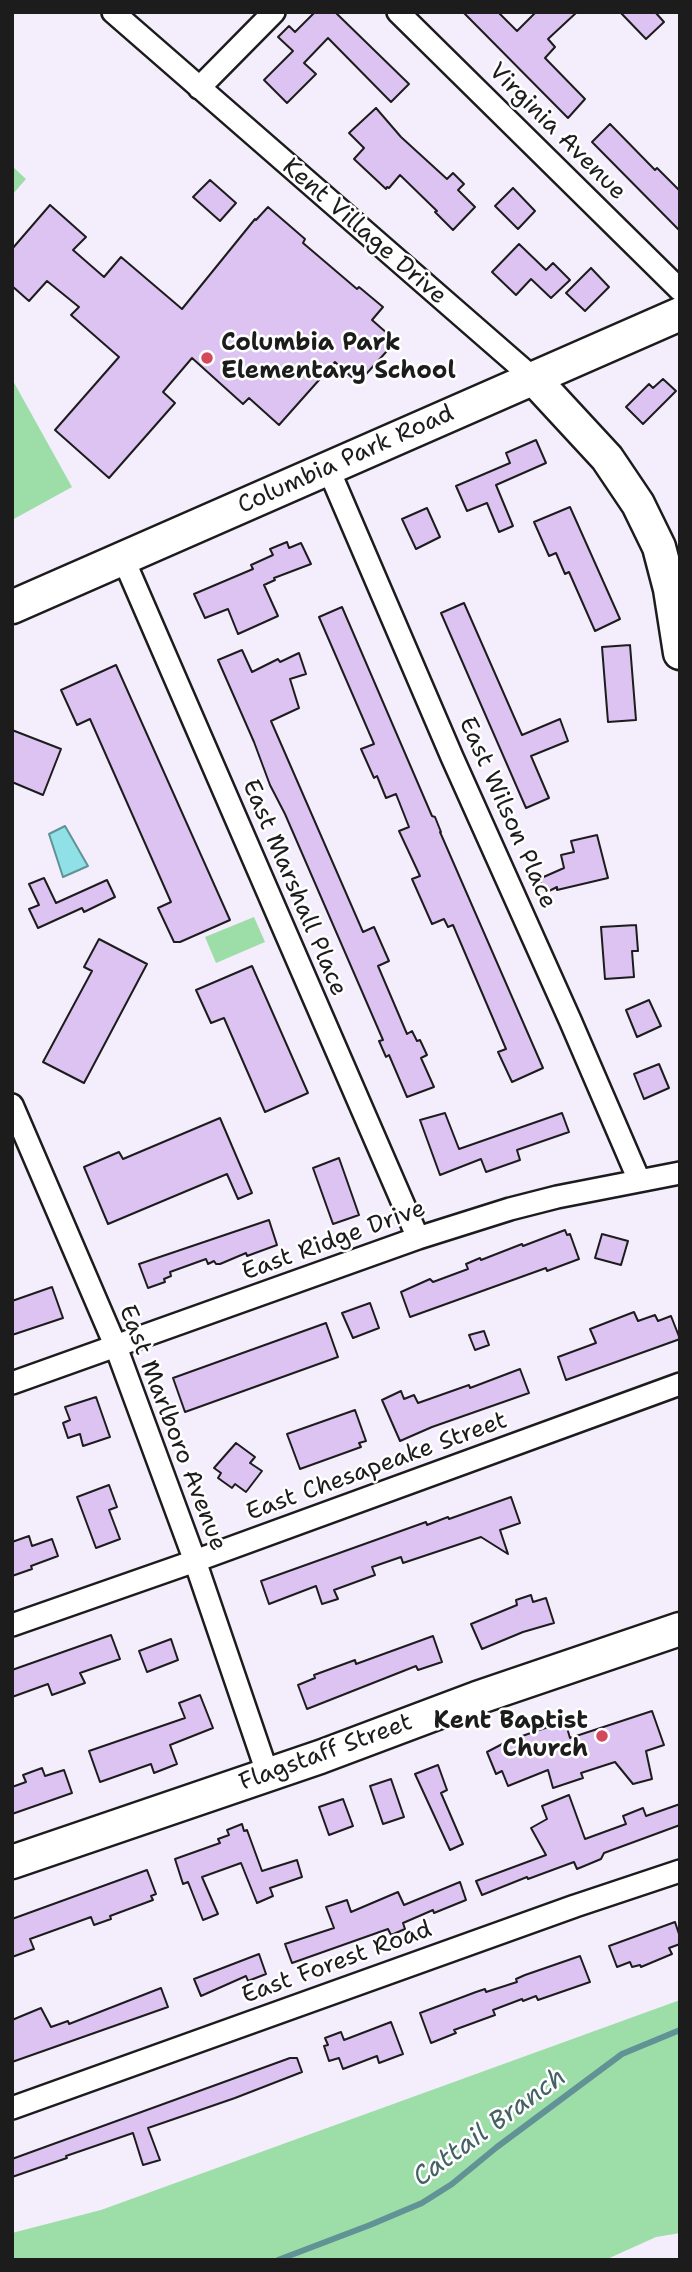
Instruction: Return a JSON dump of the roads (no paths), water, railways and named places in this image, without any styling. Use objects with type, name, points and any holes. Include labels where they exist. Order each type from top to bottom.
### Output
[{"type":"street","name":"Kent Village Drive","points":[[113,12],[533,378],[607,458],[638,504],[659,547],[670,589],[680,653]]},
{"type":"street","points":[[199,88],[274,12]]},
{"type":"street","name":"Virginia Avenue","points":[[398,12],[680,290]]},
{"type":"street","name":"Columbia Park Road","points":[[12,607],[680,314]]},
{"type":"street","name":"East Wilson Place","points":[[328,468],[639,1180]]},
{"type":"street","name":"East Marshall Place","points":[[123,558],[418,1238]]},
{"type":"street","name":"East Marlboro Avenue","points":[[12,1105],[20,1142],[116,1347],[195,1561],[268,1775]]},
{"type":"street","name":"East Ridge Drive","points":[[12,1383],[418,1238],[510,1209],[680,1173]]},
{"type":"street","name":"East Chesapeake Street","points":[[12,1625],[680,1384]]},
{"type":"street","name":"Flagstaff Street","points":[[12,1863],[680,1629]]},
{"type":"street","name":"East Forest Road","points":[[12,2108],[575,1906],[680,1871]]},
{"type":"water","points":[[65,826],[88,866],[63,877],[49,834]]},
{"type":"waterway","name":"Cattail Branch","points":[[278,2260],[422,2203],[452,2184],[622,2054],[680,2030]]},
{"type":"place","name":"Columbia Park Elementary School","points":[[207,358]]},
{"type":"place","name":"Kent Baptist Church","points":[[602,1736]]}]
